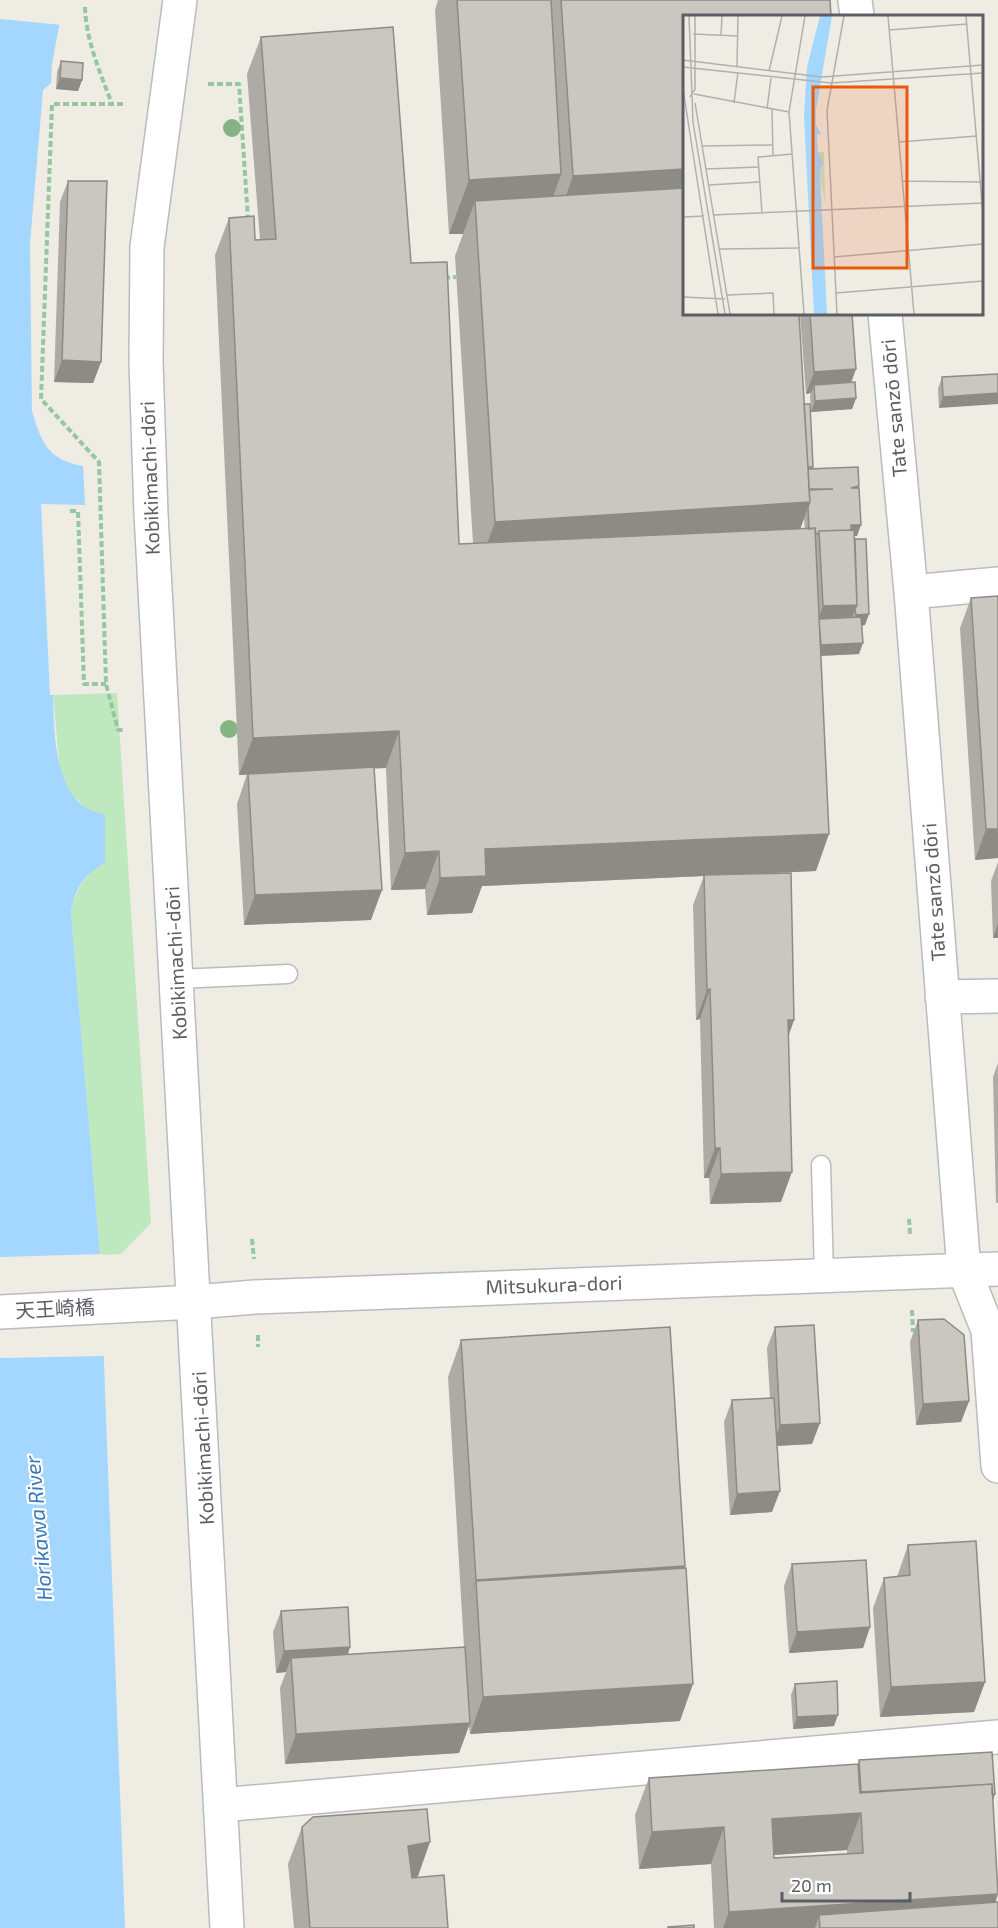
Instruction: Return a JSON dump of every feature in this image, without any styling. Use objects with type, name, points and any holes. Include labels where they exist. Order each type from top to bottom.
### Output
[{"type":"street","name":"Kobikimachi-dōri","points":[[180,0],[147,247],[146,362],[152,538],[227,1928]]},
{"type":"street","points":[[855,0],[857,15]]},
{"type":"street","name":"Tate sanzō dōri","points":[[885,315],[911,592],[964,1270],[988,1330],[998,1466]]},
{"type":"street","points":[[911,592],[998,584]]},
{"type":"street","points":[[942,997],[998,996]]},
{"type":"street","name":"Mitsukura-dori","points":[[111,1306],[195,1302],[255,1296],[998,1269]]},
{"type":"street","name":"天王崎橋","points":[[0,1312],[111,1306]]},
{"type":"street","points":[[221,1805],[998,1737]]},
{"type":"lane","points":[[177,979],[288,974]]},
{"type":"lane","points":[[821,1165],[824,1275]]},
{"type":"path","points":[[85,8],[86,25],[93,51],[112,104]]},
{"type":"path","points":[[204,84],[239,84],[248,231]]},
{"type":"path","points":[[123,104],[52,104],[41,399],[99,462],[106,684],[118,730],[126,729]]},
{"type":"path","points":[[436,278],[456,277]]},
{"type":"path","points":[[70,511],[78,511],[84,684],[106,684]]},
{"type":"green space","points":[[117,693],[151,1223],[121,1254],[100,1255],[71,913],[78,890],[92,870],[84,807],[69,791],[60,770],[53,695]]},
{"type":"water","name":"Horikawa River","points":[[0,0],[64,0],[52,64],[51,83],[43,90],[30,244],[32,411],[39,432],[48,448],[62,459],[83,466],[85,505],[41,504],[50,695],[53,695],[55,739],[66,784],[83,806],[105,815],[105,863],[91,872],[81,884],[71,913],[100,1255],[125,1928],[0,1928]]},
{"type":"pier","points":[[0,0],[67,0],[62,25],[0,19]]},
{"type":"pier","points":[[45,535],[52,687],[50,687]]},
{"type":"pier","points":[[103,1254],[105,1356],[0,1358],[0,1257]]},
{"type":"building","points":[[457,0],[551,0],[561,174],[469,180]]},
{"type":"building","points":[[561,0],[830,0],[831,15],[683,15],[683,169],[573,176]]},
{"type":"building","points":[[393,27],[411,263],[447,262],[459,544],[815,528],[829,834],[485,849],[486,876],[440,878],[439,851],[405,853],[399,731],[253,738],[229,218],[254,216],[255,240],[276,239],[261,37]]},
{"type":"building","points":[[61,61],[83,63],[82,80],[60,78]]},
{"type":"building","points":[[68,181],[107,181],[101,362],[62,360]]},
{"type":"building","points":[[683,188],[683,315],[799,315],[810,502],[495,522],[475,201]]},
{"type":"building","points":[[810,315],[852,315],[856,369],[814,372]]},
{"type":"building","points":[[998,374],[998,393],[943,397],[942,377]]},
{"type":"building","points":[[855,382],[856,398],[815,401],[814,385]]},
{"type":"building","points":[[804,404],[810,404],[813,467],[808,467]]},
{"type":"building","points":[[858,467],[859,486],[851,488],[859,488],[861,525],[851,525],[851,530],[819,531],[816,534],[815,528],[809,529],[809,490],[833,489],[809,489],[808,469]]},
{"type":"building","points":[[854,530],[857,605],[823,606],[819,531]]},
{"type":"building","points":[[855,539],[866,539],[869,614],[856,615]]},
{"type":"building","points":[[998,596],[998,829],[986,829],[971,598]]},
{"type":"building","points":[[861,617],[863,643],[821,645],[819,619]]},
{"type":"building","points":[[374,767],[382,890],[255,895],[248,774]]},
{"type":"building","points":[[791,873],[794,1020],[788,1020],[792,1172],[721,1174],[720,1148],[715,1148],[704,875]]},
{"type":"building","points":[[944,1319],[964,1335],[969,1401],[923,1404],[918,1320]]},
{"type":"building","points":[[814,1325],[820,1423],[780,1425],[775,1327]]},
{"type":"building","points":[[670,1327],[685,1566],[476,1580],[461,1340]]},
{"type":"building","points":[[774,1398],[780,1491],[737,1494],[732,1400]]},
{"type":"building","points":[[976,1541],[985,1682],[891,1687],[884,1578],[910,1575],[908,1545]]},
{"type":"building","points":[[866,1560],[870,1627],[797,1632],[792,1564]]},
{"type":"building","points":[[686,1568],[693,1684],[483,1697],[476,1581]]},
{"type":"building","points":[[348,1607],[350,1647],[284,1651],[281,1611]]},
{"type":"building","points":[[465,1647],[470,1723],[296,1734],[291,1658]]},
{"type":"building","points":[[837,1681],[838,1715],[797,1717],[795,1684]]},
{"type":"building","points":[[992,1752],[995,1794],[992,1794],[992,1784],[861,1792],[859,1760]]},
{"type":"building","points":[[858,1764],[860,1793],[992,1784],[998,1894],[729,1912],[724,1827],[652,1832],[649,1778]],"holes":[[[861,1813],[863,1853],[774,1858],[772,1819]]]},
{"type":"building","points":[[427,1809],[430,1842],[408,1846],[412,1878],[444,1875],[448,1928],[310,1928],[302,1827],[313,1817]]},
{"type":"building","points":[[998,1902],[998,1928],[820,1928],[819,1915]]},
{"type":"building","points":[[694,1925],[694,1928],[668,1928],[668,1927]]}]
